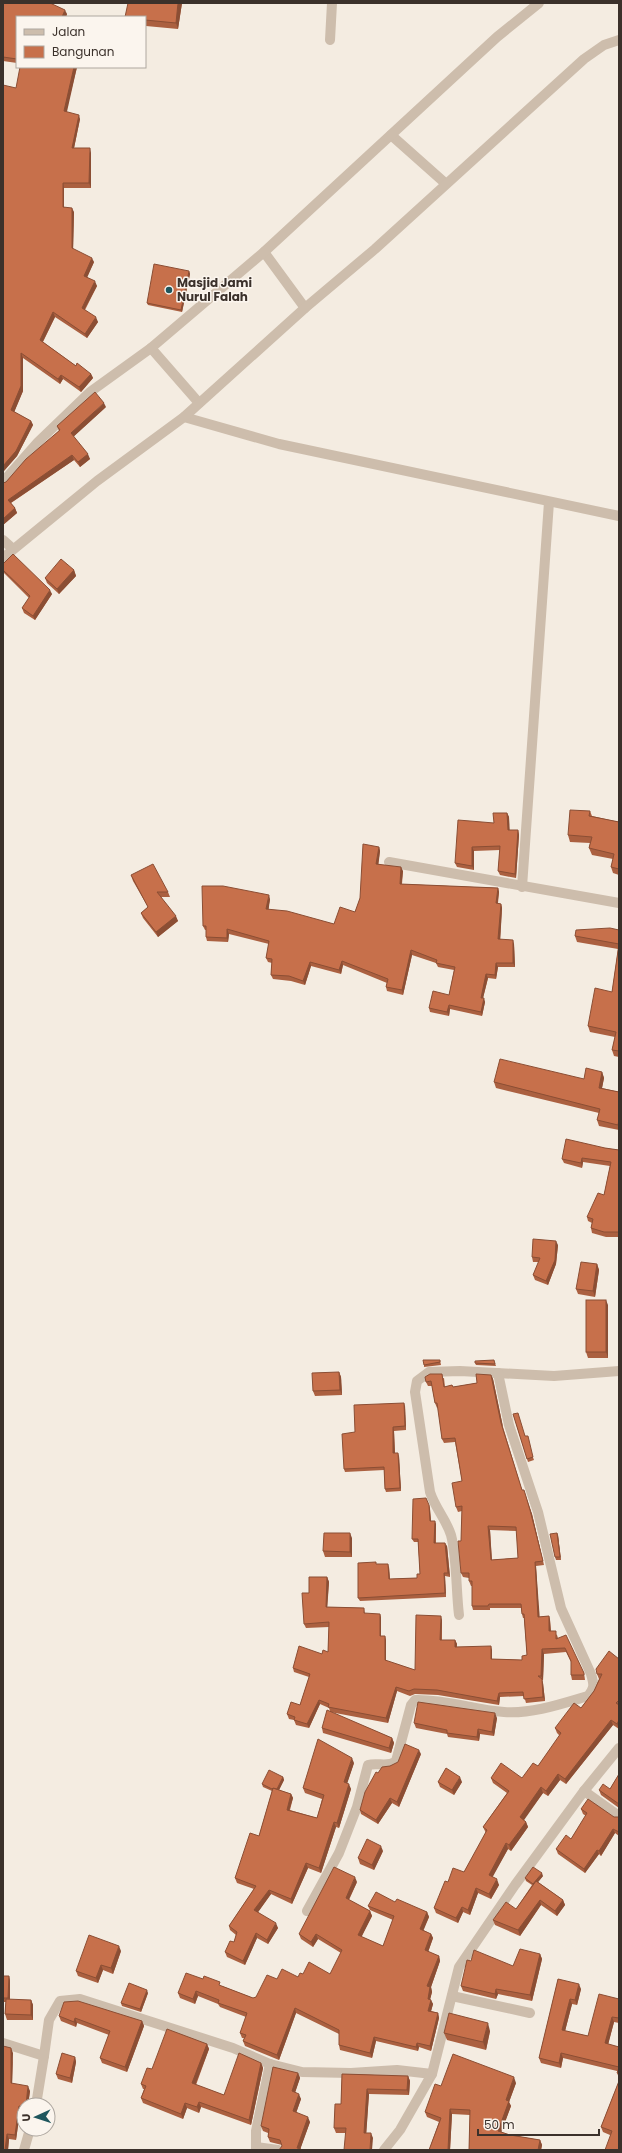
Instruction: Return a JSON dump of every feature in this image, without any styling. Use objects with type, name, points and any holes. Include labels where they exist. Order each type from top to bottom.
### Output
[{"type":"street","points":[[330,40],[332,3]]},
{"type":"street","points":[[3,482],[38,442],[90,392],[150,348],[264,252],[497,38],[539,3]]},
{"type":"street","points":[[3,558],[97,481],[184,417],[305,308],[375,248],[445,183],[584,59],[604,45],[619,40]]},
{"type":"street","points":[[391,136],[445,183]]},
{"type":"street","points":[[264,252],[305,308]]},
{"type":"street","points":[[150,348],[199,402]]},
{"type":"street","points":[[184,417],[279,444],[619,516]]},
{"type":"street","points":[[522,886],[549,502]]},
{"type":"street","points":[[3,540],[13,549]]},
{"type":"street","points":[[389,862],[619,903]]},
{"type":"street","points":[[459,1615],[451,1537],[446,1522],[434,1505],[430,1492],[415,1392],[417,1381],[429,1372],[460,1371],[554,1376],[619,1371]]},
{"type":"street","points":[[307,1911],[339,1853],[357,1807],[368,1765],[373,1764],[388,1766],[396,1761],[411,1705],[416,1700],[431,1700],[504,1712],[524,1711],[553,1706],[588,1696],[592,1691],[594,1685],[591,1674],[561,1608],[538,1512],[509,1425],[498,1373]]},
{"type":"street","points":[[384,2150],[400,2130],[432,2074],[459,1968],[480,1934],[584,1791],[619,1748]]},
{"type":"street","points":[[584,1791],[619,1816]]},
{"type":"street","points":[[452,1996],[530,2013]]},
{"type":"street","points":[[37,2097],[49,2020],[60,2001],[80,1998],[233,2048],[270,2064],[302,2072],[351,2073],[397,2070],[432,2074]]},
{"type":"street","points":[[3,2043],[44,2056]]},
{"type":"street","points":[[270,2064],[256,2131],[256,2149],[278,2150]]},
{"type":"street","points":[[24,2150],[28,2137]]},
{"type":"building","points":[[3,3],[50,3],[65,10],[62,16],[16,16],[16,59],[3,57]]},
{"type":"building","points":[[128,3],[178,3],[176,23],[146,20],[146,16],[125,16]]},
{"type":"building","points":[[20,68],[74,68],[64,111],[79,115],[72,148],[90,148],[89,183],[63,183],[63,207],[72,208],[72,248],[92,258],[84,276],[95,281],[82,308],[96,317],[85,334],[53,312],[40,340],[76,366],[77,363],[91,374],[79,387],[61,375],[58,379],[21,353],[21,386],[11,410],[31,421],[16,451],[3,466],[3,85],[16,88]]},
{"type":"building","name":"Masjid Jami Nurul Falah","points":[[154,264],[189,271],[181,310],[147,303]]},
{"type":"building","points":[[95,392],[104,403],[71,433],[88,454],[78,462],[72,455],[8,500],[15,508],[3,519],[3,483],[6,482],[26,459],[60,430],[57,426]]},
{"type":"building","points":[[13,554],[50,590],[33,616],[22,608],[30,596],[3,570],[3,564]]},
{"type":"building","points":[[61,559],[74,570],[57,589],[45,578]]},
{"type":"building","points":[[570,810],[590,811],[589,816],[619,822],[619,869],[611,867],[614,854],[589,848],[592,837],[568,835]]},
{"type":"building","points":[[493,813],[507,813],[508,830],[518,830],[515,874],[498,871],[500,846],[472,847],[472,866],[455,863],[458,820],[494,823]]},
{"type":"building","points":[[363,844],[379,847],[376,864],[401,867],[400,884],[498,888],[496,903],[501,904],[498,939],[513,940],[513,963],[496,963],[495,975],[486,974],[481,998],[484,998],[481,1012],[449,1005],[447,1012],[429,1008],[433,991],[449,995],[455,967],[436,963],[437,960],[411,950],[402,990],[386,987],[388,979],[342,961],[339,970],[310,962],[303,981],[289,976],[271,975],[272,959],[266,958],[269,941],[227,929],[227,938],[206,937],[206,926],[203,926],[202,886],[223,886],[269,895],[266,909],[287,911],[334,924],[340,907],[355,912],[360,898]]},
{"type":"building","points":[[153,864],[168,892],[157,892],[176,916],[156,932],[141,913],[148,907],[131,875]]},
{"type":"building","points":[[610,928],[619,930],[619,944],[575,936],[576,930]]},
{"type":"building","points":[[619,944],[619,1051],[612,1050],[616,1032],[588,1026],[595,988],[612,992]]},
{"type":"building","points":[[500,1059],[584,1079],[586,1068],[602,1072],[599,1088],[619,1092],[618,1125],[597,1120],[600,1109],[494,1082]]},
{"type":"building","points":[[566,1139],[619,1150],[619,1232],[604,1232],[591,1228],[593,1219],[587,1217],[598,1193],[604,1195],[611,1162],[582,1158],[581,1163],[562,1159]]},
{"type":"building","points":[[533,1239],[556,1241],[555,1260],[546,1281],[533,1275],[540,1258],[532,1257]]},
{"type":"building","points":[[581,1262],[597,1264],[593,1291],[576,1289]]},
{"type":"building","points":[[586,1300],[606,1300],[606,1352],[586,1352]]},
{"type":"building","points":[[423,1360],[440,1360],[440,1362],[424,1365]]},
{"type":"building","points":[[494,1360],[495,1364],[475,1363],[475,1361]]},
{"type":"building","points":[[339,1372],[340,1390],[313,1391],[312,1373]]},
{"type":"building","points":[[430,1374],[442,1374],[444,1387],[452,1385],[453,1387],[477,1383],[476,1374],[491,1375],[501,1423],[522,1490],[524,1490],[543,1561],[535,1562],[538,1617],[549,1616],[549,1631],[556,1631],[556,1639],[566,1635],[584,1675],[571,1675],[571,1661],[565,1648],[542,1649],[541,1676],[538,1676],[542,1679],[543,1697],[524,1699],[523,1692],[499,1693],[497,1701],[437,1690],[414,1689],[409,1691],[396,1687],[386,1718],[328,1707],[329,1704],[319,1700],[307,1724],[294,1720],[295,1717],[287,1714],[291,1702],[300,1705],[310,1674],[293,1668],[299,1646],[322,1654],[323,1650],[328,1652],[329,1622],[304,1624],[302,1593],[309,1593],[309,1577],[327,1577],[326,1607],[364,1608],[364,1613],[380,1614],[380,1636],[385,1636],[385,1660],[415,1670],[416,1615],[441,1616],[440,1640],[455,1640],[455,1647],[491,1646],[491,1659],[522,1660],[522,1656],[527,1655],[524,1614],[522,1614],[521,1604],[489,1604],[488,1606],[472,1606],[472,1581],[469,1581],[469,1573],[461,1573],[458,1541],[461,1541],[462,1506],[456,1507],[452,1483],[462,1481],[455,1438],[442,1439],[437,1403],[435,1403],[431,1381],[426,1382],[425,1377]],"holes":[[[488,1526],[516,1527],[518,1558],[491,1560]]]},
{"type":"building","points":[[404,1403],[405,1426],[393,1427],[393,1453],[398,1453],[400,1488],[385,1489],[384,1467],[344,1469],[342,1434],[355,1432],[354,1405]]},
{"type":"building","points":[[518,1413],[525,1436],[528,1436],[533,1457],[527,1459],[513,1414]]},
{"type":"building","points":[[426,1498],[429,1505],[430,1521],[435,1521],[434,1543],[445,1543],[448,1573],[444,1573],[445,1593],[358,1598],[358,1563],[376,1562],[376,1564],[388,1564],[389,1579],[417,1578],[417,1574],[420,1574],[418,1539],[412,1539],[413,1499]]},
{"type":"building","points":[[324,1533],[350,1533],[350,1552],[323,1551]]},
{"type":"building","points":[[557,1533],[560,1557],[555,1557],[550,1534]]},
{"type":"building","points":[[609,1651],[619,1659],[619,1700],[616,1703],[619,1705],[619,1720],[617,1724],[611,1720],[565,1779],[558,1774],[546,1791],[541,1787],[520,1817],[526,1822],[509,1845],[506,1843],[489,1875],[497,1879],[489,1894],[476,1888],[468,1910],[462,1907],[456,1918],[434,1908],[445,1881],[448,1882],[453,1868],[464,1872],[487,1830],[483,1827],[509,1791],[491,1778],[501,1763],[522,1778],[533,1763],[538,1766],[561,1733],[555,1728],[574,1703],[581,1708],[594,1691],[602,1674],[597,1674],[596,1669]]},
{"type":"building","points":[[418,1702],[495,1713],[492,1732],[478,1729],[477,1737],[447,1733],[447,1730],[414,1723]]},
{"type":"building","points":[[327,1710],[392,1738],[389,1748],[322,1728]]},
{"type":"building","points":[[318,1739],[352,1758],[344,1782],[349,1784],[337,1823],[334,1822],[319,1868],[306,1863],[291,1899],[269,1890],[254,1910],[276,1923],[267,1940],[256,1933],[243,1961],[225,1952],[230,1941],[234,1942],[237,1932],[229,1926],[256,1886],[235,1878],[250,1833],[259,1836],[273,1788],[291,1794],[287,1810],[317,1818],[324,1795],[303,1788]]},
{"type":"building","points":[[405,1744],[419,1750],[397,1802],[390,1798],[376,1820],[360,1810],[365,1792],[376,1772],[378,1773],[382,1767],[390,1766],[398,1762]]},
{"type":"building","points":[[446,1768],[460,1777],[452,1790],[438,1782]]},
{"type":"building","points":[[269,1770],[283,1777],[277,1789],[272,1789],[262,1784]]},
{"type":"building","points":[[619,1774],[619,1804],[599,1790],[603,1784],[610,1789]]},
{"type":"building","points":[[588,1799],[614,1817],[619,1817],[619,1832],[613,1829],[599,1851],[597,1850],[584,1869],[556,1849],[566,1835],[571,1839],[587,1813],[581,1809]]},
{"type":"building","points":[[367,1839],[381,1846],[372,1865],[358,1858]]},
{"type":"building","points":[[334,1867],[355,1877],[346,1898],[370,1911],[358,1935],[383,1946],[394,1916],[368,1906],[376,1892],[395,1902],[397,1899],[427,1912],[420,1929],[431,1934],[425,1950],[439,1956],[427,1986],[430,1987],[428,1999],[431,2000],[428,2011],[438,2013],[430,2046],[417,2043],[416,2047],[374,2037],[370,2053],[339,2045],[339,2030],[295,2008],[277,2055],[243,2041],[246,2035],[240,2033],[247,2013],[218,2003],[219,2000],[196,1991],[193,1999],[178,1993],[186,1973],[203,1979],[204,1976],[220,1982],[219,1985],[253,1998],[256,1997],[267,1975],[277,1979],[282,1969],[298,1977],[300,1973],[303,1974],[309,1962],[330,1974],[342,1950],[316,1934],[311,1942],[299,1934]]},
{"type":"building","points":[[533,1867],[542,1873],[533,1884],[525,1878]]},
{"type":"building","points":[[536,1881],[563,1900],[555,1911],[540,1900],[518,1930],[493,1920],[506,1902],[516,1909]]},
{"type":"building","points":[[89,1935],[119,1946],[111,1968],[101,1965],[96,1978],[76,1971]]},
{"type":"building","points":[[520,1949],[540,1954],[530,1995],[496,1989],[495,1994],[461,1986],[467,1960],[471,1961],[474,1950],[513,1966]]},
{"type":"building","points":[[3,1976],[9,1976],[8,1998],[3,1998]]},
{"type":"building","points":[[558,1979],[579,1984],[575,2000],[570,1999],[562,2030],[588,2036],[599,1994],[619,1999],[619,2018],[612,2017],[605,2043],[619,2047],[619,2067],[561,2053],[559,2063],[539,2058]]},
{"type":"building","points":[[129,1983],[147,1990],[140,2009],[121,2003]]},
{"type":"building","points":[[6,1999],[31,2000],[31,2015],[5,2014]]},
{"type":"building","points":[[78,2001],[142,2021],[125,2067],[100,2058],[110,2031],[75,2018],[74,2022],[59,2016],[64,2002]]},
{"type":"building","points":[[449,2013],[488,2023],[483,2042],[444,2033]]},
{"type":"building","points":[[167,2029],[207,2044],[192,2083],[224,2095],[239,2053],[261,2063],[249,2120],[199,2102],[197,2107],[185,2103],[181,2114],[141,2098],[146,2086],[141,2084],[147,2068],[152,2069]]},
{"type":"building","points":[[3,2046],[11,2048],[11,2083],[28,2086],[27,2097],[16,2097],[15,2135],[7,2134],[5,2150],[3,2150]]},
{"type":"building","points":[[62,2053],[75,2057],[70,2078],[56,2074]]},
{"type":"building","points":[[453,2054],[514,2077],[506,2100],[509,2101],[498,2131],[510,2135],[540,2140],[538,2150],[469,2150],[470,2110],[450,2109],[448,2150],[429,2150],[441,2118],[425,2112],[435,2084],[441,2086]]},
{"type":"building","points":[[273,2067],[298,2073],[292,2091],[299,2094],[293,2111],[308,2117],[297,2148],[301,2150],[279,2150],[282,2146],[280,2140],[268,2137],[269,2129],[261,2126]]},
{"type":"building","points":[[342,2074],[408,2076],[407,2090],[367,2089],[364,2133],[371,2133],[370,2150],[344,2150],[346,2128],[334,2128],[335,2104],[341,2104]]},
{"type":"building","points":[[619,2081],[619,2150],[605,2150],[612,2131],[601,2127]]},
{"type":"place","name":"Masjid Jami Nurul Falah","points":[[169,290]]}]
